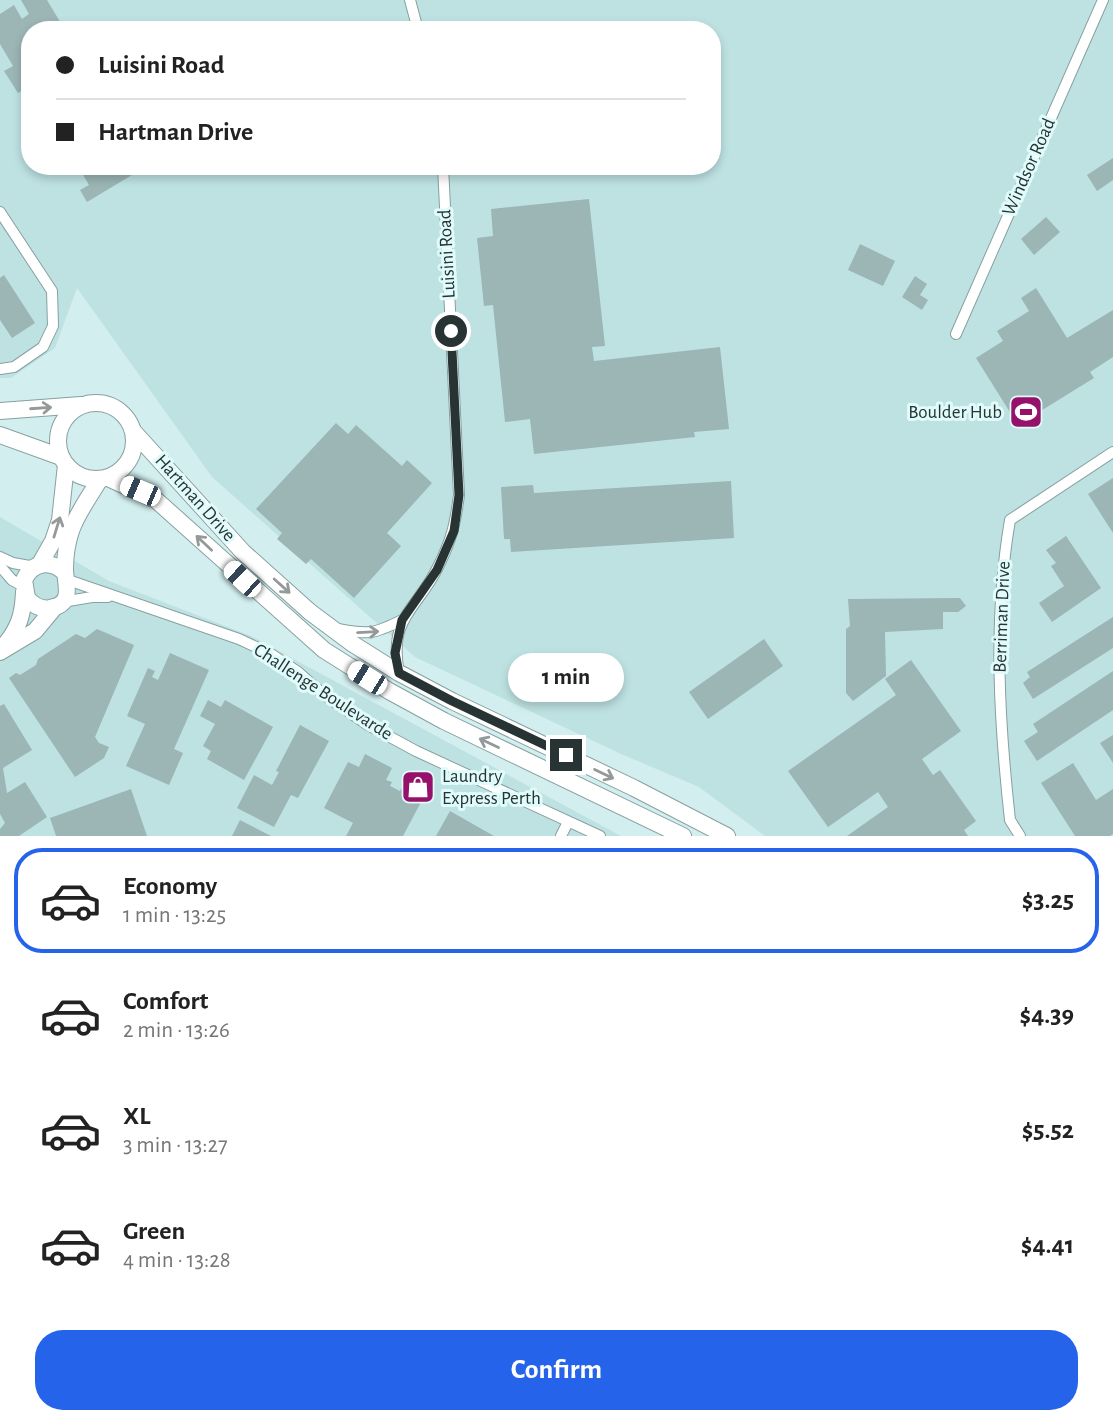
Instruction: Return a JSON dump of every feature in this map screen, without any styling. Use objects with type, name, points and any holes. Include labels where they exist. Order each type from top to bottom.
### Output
[{"type":"main road","points":[[0,435],[63,461],[76,474],[88,479],[104,478],[124,467],[133,450],[133,431],[124,415],[109,404],[91,402],[82,405],[63,421],[58,433],[58,445],[63,461],[60,520],[53,541],[38,565],[26,575],[23,615],[0,651]]},
{"type":"main road","points":[[0,411],[82,405]]},
{"type":"main road","name":"Hartman Drive","points":[[133,431],[243,552],[310,612],[332,628],[399,673],[452,701],[634,788],[727,836]]},
{"type":"main road","points":[[0,651],[35,631],[69,588],[66,577],[66,549],[71,530],[104,478]]},
{"type":"main road","name":"Hartman Drive","points":[[104,478],[156,500],[324,650],[388,691],[444,722],[683,836]]},
{"type":"main road","points":[[38,565],[54,565],[66,577]]},
{"type":"main road","points":[[24,589],[27,598],[36,607],[59,604]]},
{"type":"street","points":[[410,0],[416,21]]},
{"type":"street","name":"Windsor Road","points":[[956,334],[1103,0]]},
{"type":"street","name":"Luisini Road","points":[[399,673],[395,653],[402,620],[437,570],[454,531],[459,495],[443,175]]},
{"type":"street","points":[[0,212],[51,292],[53,326],[43,347],[14,367],[0,369]]},
{"type":"street","name":"Berriman Drive","points":[[1020,836],[1010,820],[998,652],[1001,570],[1010,520],[1113,452]]},
{"type":"street","points":[[0,557],[13,563],[38,565]]},
{"type":"street","points":[[0,566],[24,589]]},
{"type":"street","name":"Challenge Boulevarde","points":[[66,577],[239,639],[271,654],[369,725],[416,751],[600,836]]},
{"type":"street","name":"Challenge Boulevarde","points":[[59,604],[92,597],[118,597]]},
{"type":"street","points":[[332,628],[363,634],[379,632],[402,620]]},
{"type":"street","points":[[561,836],[568,822]]},
{"type":"shaded area","points":[[0,0],[1113,0],[1113,836],[765,836],[699,787],[621,754],[415,657],[212,477],[77,288],[55,348],[11,378],[0,378]]},
{"type":"shaded area","points":[[0,517],[109,581],[251,636],[621,836],[0,836]]},
{"type":"building","points":[[21,0],[47,0],[60,21],[21,21],[21,91],[18,93],[4,71],[13,66],[0,44],[0,14],[14,5],[22,19],[29,14]]},
{"type":"building","points":[[1113,158],[1113,180],[1097,191],[1087,175]]},
{"type":"building","points":[[83,175],[132,175],[87,202],[80,190],[89,185]]},
{"type":"building","points":[[589,199],[605,346],[592,347],[594,361],[720,347],[729,429],[694,432],[695,437],[534,454],[530,419],[505,422],[493,305],[484,306],[477,238],[493,236],[491,209]]},
{"type":"building","points":[[1046,217],[1060,232],[1034,255],[1021,239]]},
{"type":"building","points":[[860,244],[895,261],[883,286],[848,270]]},
{"type":"building","points":[[4,275],[35,323],[12,338],[0,320],[0,278]]},
{"type":"building","points":[[915,276],[927,284],[920,295],[928,300],[922,310],[902,297]]},
{"type":"building","points":[[1036,288],[1067,338],[1113,310],[1113,357],[1090,372],[1094,378],[1018,425],[976,358],[1003,341],[997,331],[1029,311],[1021,298]]},
{"type":"building","points":[[336,423],[348,434],[356,425],[402,466],[407,460],[432,483],[387,533],[401,546],[354,598],[311,559],[306,564],[277,539],[282,533],[256,509]]},
{"type":"building","points":[[1113,478],[1113,533],[1088,494]]},
{"type":"building","points":[[731,481],[734,538],[511,552],[510,539],[504,539],[501,487],[533,485],[534,493]]},
{"type":"building","points":[[1066,536],[1101,588],[1052,622],[1039,603],[1064,586],[1051,566],[1056,563],[1046,550]]},
{"type":"building","points":[[960,598],[966,606],[958,612],[943,612],[943,629],[885,632],[886,676],[853,701],[846,693],[846,629],[850,626],[848,599]]},
{"type":"building","points":[[1113,617],[1113,648],[1033,699],[1023,683],[1030,677],[1027,672]]},
{"type":"building","points":[[97,629],[134,645],[95,737],[99,743],[109,747],[104,758],[75,777],[9,678],[36,665],[38,659],[76,634],[85,638]]},
{"type":"building","points":[[764,639],[783,666],[708,719],[689,692]]},
{"type":"building","points":[[170,653],[209,670],[174,749],[183,753],[169,785],[126,766],[145,724],[127,716],[148,668],[155,671],[152,677],[158,680]]},
{"type":"building","points":[[911,660],[961,731],[922,759],[933,775],[940,770],[976,821],[964,830],[968,836],[847,836],[888,807],[878,792],[828,827],[788,771],[896,695],[885,679]]},
{"type":"building","points":[[1113,671],[1113,710],[1037,761],[1024,741],[1038,732],[1033,724]]},
{"type":"building","points":[[208,700],[221,707],[225,700],[273,727],[244,780],[207,759],[211,751],[203,746],[215,724],[200,716]]},
{"type":"building","points":[[4,704],[32,750],[3,768],[7,793],[25,782],[47,817],[19,836],[0,836],[0,829],[5,823],[0,814],[0,706]]},
{"type":"building","points":[[300,725],[329,741],[298,798],[291,795],[274,827],[237,808],[254,775],[272,785],[279,772],[276,771]]},
{"type":"building","points":[[1113,735],[1113,763],[1100,743]]},
{"type":"building","points":[[365,754],[392,768],[386,780],[392,782],[390,786],[400,791],[408,776],[429,787],[403,836],[346,836],[353,823],[324,808],[348,762],[359,767]]},
{"type":"building","points":[[1073,763],[1096,800],[1113,789],[1113,834],[1110,836],[1075,836],[1041,783]]},
{"type":"building","points":[[131,789],[147,836],[56,836],[50,818]]},
{"type":"building","points":[[450,811],[494,836],[436,836]]},
{"type":"building","points":[[240,820],[271,836],[232,836]]},
{"type":"place","name":"Boulder Hub","points":[[1026,412]]},
{"type":"place","name":"Laundry Express Perth","points":[[418,787]]},
{"type":"route","points":[[451,331],[459,495],[454,531],[437,570],[402,620],[395,653],[399,673],[566,755]]}]
